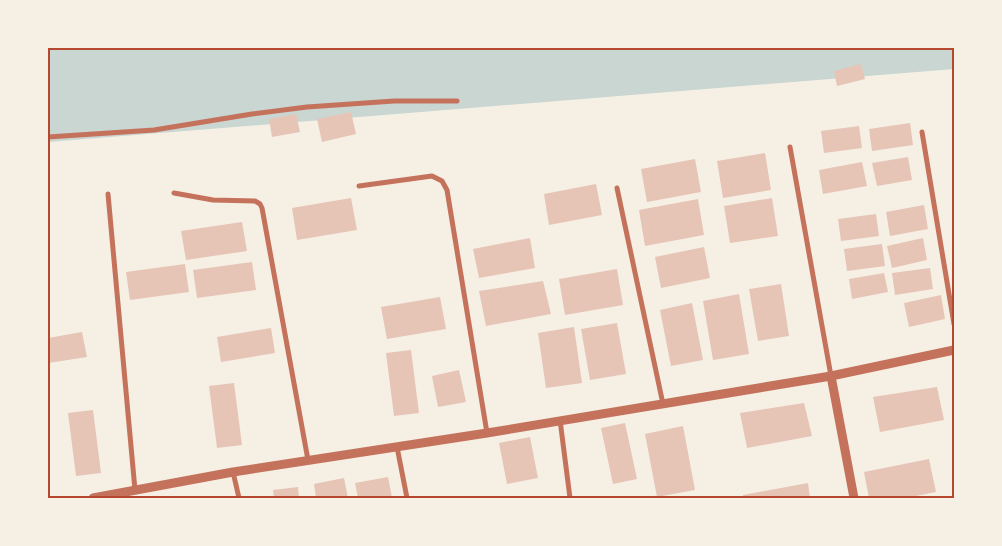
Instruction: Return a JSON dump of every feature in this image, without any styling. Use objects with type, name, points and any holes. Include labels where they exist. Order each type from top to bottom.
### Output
[{"type":"street","points":[[48,137],[154,130],[252,114],[307,108],[394,101],[458,101]]},
{"type":"street","points":[[922,132],[954,324]]},
{"type":"street","points":[[790,146],[854,498]]},
{"type":"street","points":[[359,186],[432,176],[442,181],[447,190],[487,433]]},
{"type":"street","points":[[617,188],[663,404]]},
{"type":"street","points":[[174,193],[222,201],[255,201],[260,204],[308,460]]},
{"type":"street","points":[[108,194],[135,490]]},
{"type":"street","points":[[93,498],[233,472],[487,433],[831,376],[954,350]]},
{"type":"street","points":[[560,420],[570,498]]},
{"type":"street","points":[[396,447],[407,498]]},
{"type":"street","points":[[233,472],[239,498]]},
{"type":"shaded area","points":[[48,48],[954,48],[954,69],[48,142]]},
{"type":"building","points":[[861,64],[865,79],[837,86],[834,71]]},
{"type":"building","points":[[351,112],[356,134],[322,142],[317,119]]},
{"type":"building","points":[[296,114],[300,132],[272,137],[269,119]]},
{"type":"building","points":[[910,123],[913,145],[872,151],[869,129]]},
{"type":"building","points":[[859,126],[862,148],[824,153],[821,131]]},
{"type":"building","points":[[765,153],[771,190],[723,198],[717,161]]},
{"type":"building","points":[[908,157],[912,180],[877,186],[872,163]]},
{"type":"building","points":[[695,159],[701,192],[647,202],[641,169]]},
{"type":"building","points":[[862,162],[867,186],[823,194],[819,170]]},
{"type":"building","points":[[596,184],[602,215],[549,225],[544,194]]},
{"type":"building","points":[[351,198],[357,230],[297,240],[292,208]]},
{"type":"building","points":[[772,198],[778,236],[730,243],[724,206]]},
{"type":"building","points":[[698,199],[704,235],[645,246],[639,210]]},
{"type":"building","points":[[924,205],[928,229],[890,236],[886,212]]},
{"type":"building","points":[[876,214],[879,236],[841,241],[838,219]]},
{"type":"building","points":[[242,222],[247,251],[186,260],[181,231]]},
{"type":"building","points":[[530,238],[535,268],[479,278],[473,249]]},
{"type":"building","points":[[923,238],[927,260],[892,268],[887,246]]},
{"type":"building","points":[[882,244],[885,266],[847,271],[844,249]]},
{"type":"building","points":[[704,247],[710,278],[661,288],[655,257]]},
{"type":"building","points":[[252,262],[256,290],[197,298],[193,270]]},
{"type":"building","points":[[185,264],[189,292],[130,300],[126,272]]},
{"type":"building","points":[[930,268],[933,289],[895,295],[892,273]]},
{"type":"building","points":[[617,269],[623,305],[565,315],[559,279]]},
{"type":"building","points":[[884,273],[888,292],[852,299],[849,279]]},
{"type":"building","points":[[543,281],[551,314],[486,326],[479,291]]},
{"type":"building","points":[[781,284],[789,336],[758,341],[749,289]]},
{"type":"building","points":[[739,294],[749,354],[713,360],[703,301]]},
{"type":"building","points":[[941,295],[945,319],[909,327],[904,303]]},
{"type":"building","points":[[440,297],[446,329],[387,339],[381,307]]},
{"type":"building","points":[[692,303],[703,360],[671,366],[660,310]]},
{"type":"building","points":[[617,323],[626,374],[590,380],[581,329]]},
{"type":"building","points":[[574,327],[582,383],[546,388],[538,333]]},
{"type":"building","points":[[271,328],[275,353],[221,362],[217,337]]},
{"type":"building","points":[[82,332],[87,357],[48,363],[48,338]]},
{"type":"building","points":[[411,350],[419,413],[394,416],[386,353]]},
{"type":"building","points":[[459,370],[466,402],[438,407],[432,376]]},
{"type":"building","points":[[234,383],[242,445],[217,448],[209,386]]},
{"type":"building","points":[[937,387],[944,420],[880,432],[873,397]]},
{"type":"building","points":[[804,403],[812,436],[747,448],[740,413]]},
{"type":"building","points":[[93,410],[101,473],[76,476],[68,413]]},
{"type":"building","points":[[625,423],[637,479],[613,484],[601,428]]},
{"type":"building","points":[[683,426],[695,490],[657,497],[645,434]]},
{"type":"building","points":[[530,437],[538,478],[507,484],[499,443]]},
{"type":"building","points":[[929,459],[936,492],[906,498],[869,498],[864,472]]},
{"type":"building","points":[[388,477],[392,498],[358,498],[355,483]]},
{"type":"building","points":[[344,478],[348,498],[316,498],[314,484]]},
{"type":"building","points":[[808,483],[810,498],[743,498],[743,495]]},
{"type":"building","points":[[298,487],[299,498],[274,498],[273,490]]}]
